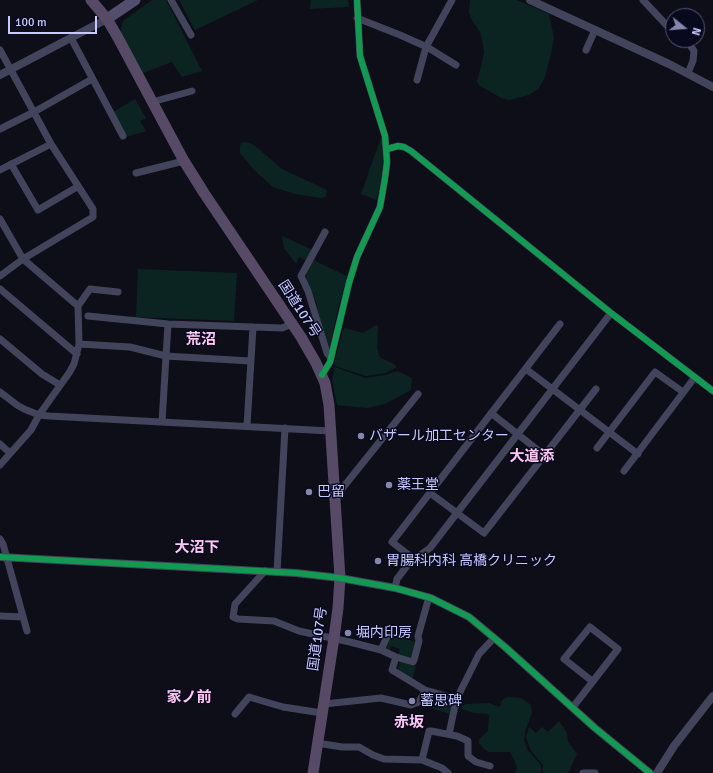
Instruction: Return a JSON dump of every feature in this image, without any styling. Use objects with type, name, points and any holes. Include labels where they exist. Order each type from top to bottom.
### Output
[{"type":"highway","name":"国道107号","points":[[91,0],[107,19],[184,161],[292,324],[309,351],[322,375],[325,384],[329,405],[336,493],[340,578],[334,638],[313,773]]},
{"type":"main road","points":[[107,19],[135,0]]},
{"type":"street","points":[[171,0],[191,34]]},
{"type":"street","points":[[322,375],[330,362],[349,283],[357,257],[380,207],[385,178],[387,149],[385,136],[360,56],[357,0]]},
{"type":"street","points":[[417,80],[426,47],[452,0]]},
{"type":"street","points":[[530,0],[688,73],[713,87]]},
{"type":"street","points":[[643,0],[665,23]]},
{"type":"street","points":[[357,18],[426,47],[456,65]]},
{"type":"street","points":[[0,75],[107,19]]},
{"type":"street","points":[[586,50],[595,30]]},
{"type":"street","points":[[71,38],[123,136]]},
{"type":"street","points":[[688,73],[693,62],[694,51],[692,48]]},
{"type":"street","points":[[0,50],[51,144],[77,187],[93,209],[93,217],[23,259],[0,276]]},
{"type":"street","points":[[0,129],[34,112],[92,79]]},
{"type":"street","points":[[152,102],[192,91]]},
{"type":"street","points":[[0,170],[51,144]]},
{"type":"street","points":[[387,149],[398,146],[404,147],[411,151],[611,313],[713,391]]},
{"type":"street","points":[[136,173],[184,161]]},
{"type":"street","points":[[11,164],[38,210],[77,187]]},
{"type":"street","points":[[0,218],[23,259],[78,306]]},
{"type":"street","points":[[325,232],[301,276],[308,291],[327,353],[331,358]]},
{"type":"street","points":[[0,288],[77,354]]},
{"type":"street","points":[[0,465],[31,430],[39,415],[69,373],[77,354],[79,344],[78,306],[90,289],[118,292]]},
{"type":"street","points":[[395,588],[397,579],[410,562],[430,548],[611,313]]},
{"type":"street","points":[[88,316],[168,324],[282,328],[292,324]]},
{"type":"street","points":[[162,422],[168,324]]},
{"type":"street","points":[[414,559],[392,542],[560,324]]},
{"type":"street","points":[[247,426],[253,327]]},
{"type":"street","points":[[0,339],[42,374],[60,385]]},
{"type":"street","points":[[79,344],[130,346],[166,356],[250,361]]},
{"type":"street","points":[[526,369],[638,454]]},
{"type":"street","points":[[597,448],[656,372],[683,392]]},
{"type":"street","points":[[624,471],[695,377]]},
{"type":"street","points":[[430,493],[484,533],[596,389]]},
{"type":"street","points":[[0,392],[17,405],[39,415],[330,431]]},
{"type":"street","points":[[336,493],[341,490],[418,394]]},
{"type":"street","points":[[491,413],[544,455]]},
{"type":"street","points":[[277,572],[286,428]]},
{"type":"street","points":[[0,444],[10,452]]},
{"type":"street","points":[[0,538],[3,544],[3,558],[27,631]]},
{"type":"street","points":[[3,558],[277,572],[340,578],[395,588],[429,597],[450,606],[469,617],[573,707],[595,728],[650,773]]},
{"type":"street","points":[[265,571],[235,604],[233,617],[238,619],[274,621],[299,630],[381,650],[396,657],[413,662],[419,641],[418,636],[429,597]]},
{"type":"street","points":[[0,616],[23,617]]},
{"type":"street","points":[[573,707],[618,649],[590,627],[564,659],[592,681]]},
{"type":"street","points":[[381,650],[390,630]]},
{"type":"street","points":[[449,734],[457,699],[479,654],[494,638]]},
{"type":"street","points":[[396,657],[392,670],[425,690],[457,699]]},
{"type":"street","points":[[235,714],[249,697],[283,707],[323,709],[381,698],[411,705],[419,702],[425,690]]},
{"type":"street","points":[[657,773],[674,746],[713,696]]},
{"type":"street","points":[[422,760],[429,731],[449,734],[468,741],[468,756],[476,762],[490,766]]},
{"type":"street","points":[[317,743],[342,747],[359,747],[384,759],[422,760],[442,768],[448,773]]},
{"type":"street","points":[[583,773],[595,773]]},
{"type":"green space","points":[[152,0],[166,0],[202,71],[182,77],[172,62],[143,73],[120,36],[123,21]]},
{"type":"green space","points":[[179,0],[258,0],[195,30]]},
{"type":"green space","points":[[311,0],[348,0],[349,7],[310,9]]},
{"type":"green space","points":[[470,0],[517,0],[549,14],[554,38],[552,49],[545,77],[539,88],[529,95],[509,100],[501,98],[479,85],[477,81],[484,52],[480,32],[469,13]]},
{"type":"green space","points":[[135,99],[146,118],[140,121],[146,131],[126,137],[113,112]]},
{"type":"green space","points":[[382,135],[383,163],[381,183],[376,200],[361,194]]},
{"type":"green space","points":[[246,142],[259,149],[282,169],[325,189],[327,192],[325,197],[321,198],[295,194],[273,187],[254,170],[240,153],[241,143]]},
{"type":"green space","points":[[282,236],[313,250],[307,261],[299,257],[296,264],[284,248]]},
{"type":"green space","points":[[313,260],[347,276],[337,313],[329,352],[319,318],[317,304],[306,279],[308,268]]},
{"type":"green space","points":[[138,269],[237,273],[234,321],[136,317]]},
{"type":"green space","points":[[376,325],[378,327],[377,348],[379,355],[381,358],[397,367],[385,373],[366,376],[335,366],[334,363],[343,330],[345,328],[363,333]]},
{"type":"green space","points":[[335,367],[365,378],[386,375],[398,371],[412,378],[411,390],[385,404],[367,408],[337,405],[332,380]]},
{"type":"green space","points":[[393,634],[415,642],[412,658],[398,655],[400,649],[391,646],[389,652],[385,650]]},
{"type":"green space","points":[[400,661],[416,667],[412,680],[398,670]]},
{"type":"green space","points":[[429,694],[452,703],[450,714],[421,705],[423,699]]},
{"type":"green space","points":[[507,697],[521,698],[531,705],[532,713],[525,731],[524,740],[527,749],[540,764],[542,769],[540,773],[515,773],[517,768],[510,752],[489,752],[484,749],[479,741],[480,738],[488,731],[488,714],[474,713],[462,709],[462,706],[467,704],[489,703],[499,707],[502,700]]},
{"type":"green space","points":[[559,721],[567,733],[568,742],[577,754],[568,773],[543,773],[543,765],[530,749],[526,737],[529,727],[536,733],[542,727],[548,732]]},
{"type":"cycle path","points":[[322,375],[330,362],[349,283],[357,257],[380,207],[387,162],[385,136],[360,56],[357,0]]},
{"type":"cycle path","points":[[387,149],[398,146],[404,147],[411,151],[611,313],[713,391]]},
{"type":"cycle path","points":[[0,557],[296,573],[340,578],[395,588],[431,598],[469,617],[505,647],[595,728],[650,773]]},
{"type":"place","name":"バザール加工センター","points":[[361,436]]},
{"type":"place","name":"薬王堂","points":[[389,485]]},
{"type":"place","name":"巴留","points":[[309,492]]},
{"type":"place","name":"胃腸科内科 高橋クリニック","points":[[378,561]]},
{"type":"place","name":"堀内印房","points":[[348,633]]},
{"type":"place","name":"蓄思碑","points":[[412,701]]},
{"type":"district","name":"荒沼","points":[[201,340]]},
{"type":"district","name":"大道添","points":[[532,457]]},
{"type":"district","name":"大沼下","points":[[197,548]]},
{"type":"district","name":"家ノ前","points":[[189,698]]},
{"type":"district","name":"赤坂","points":[[409,723]]}]
